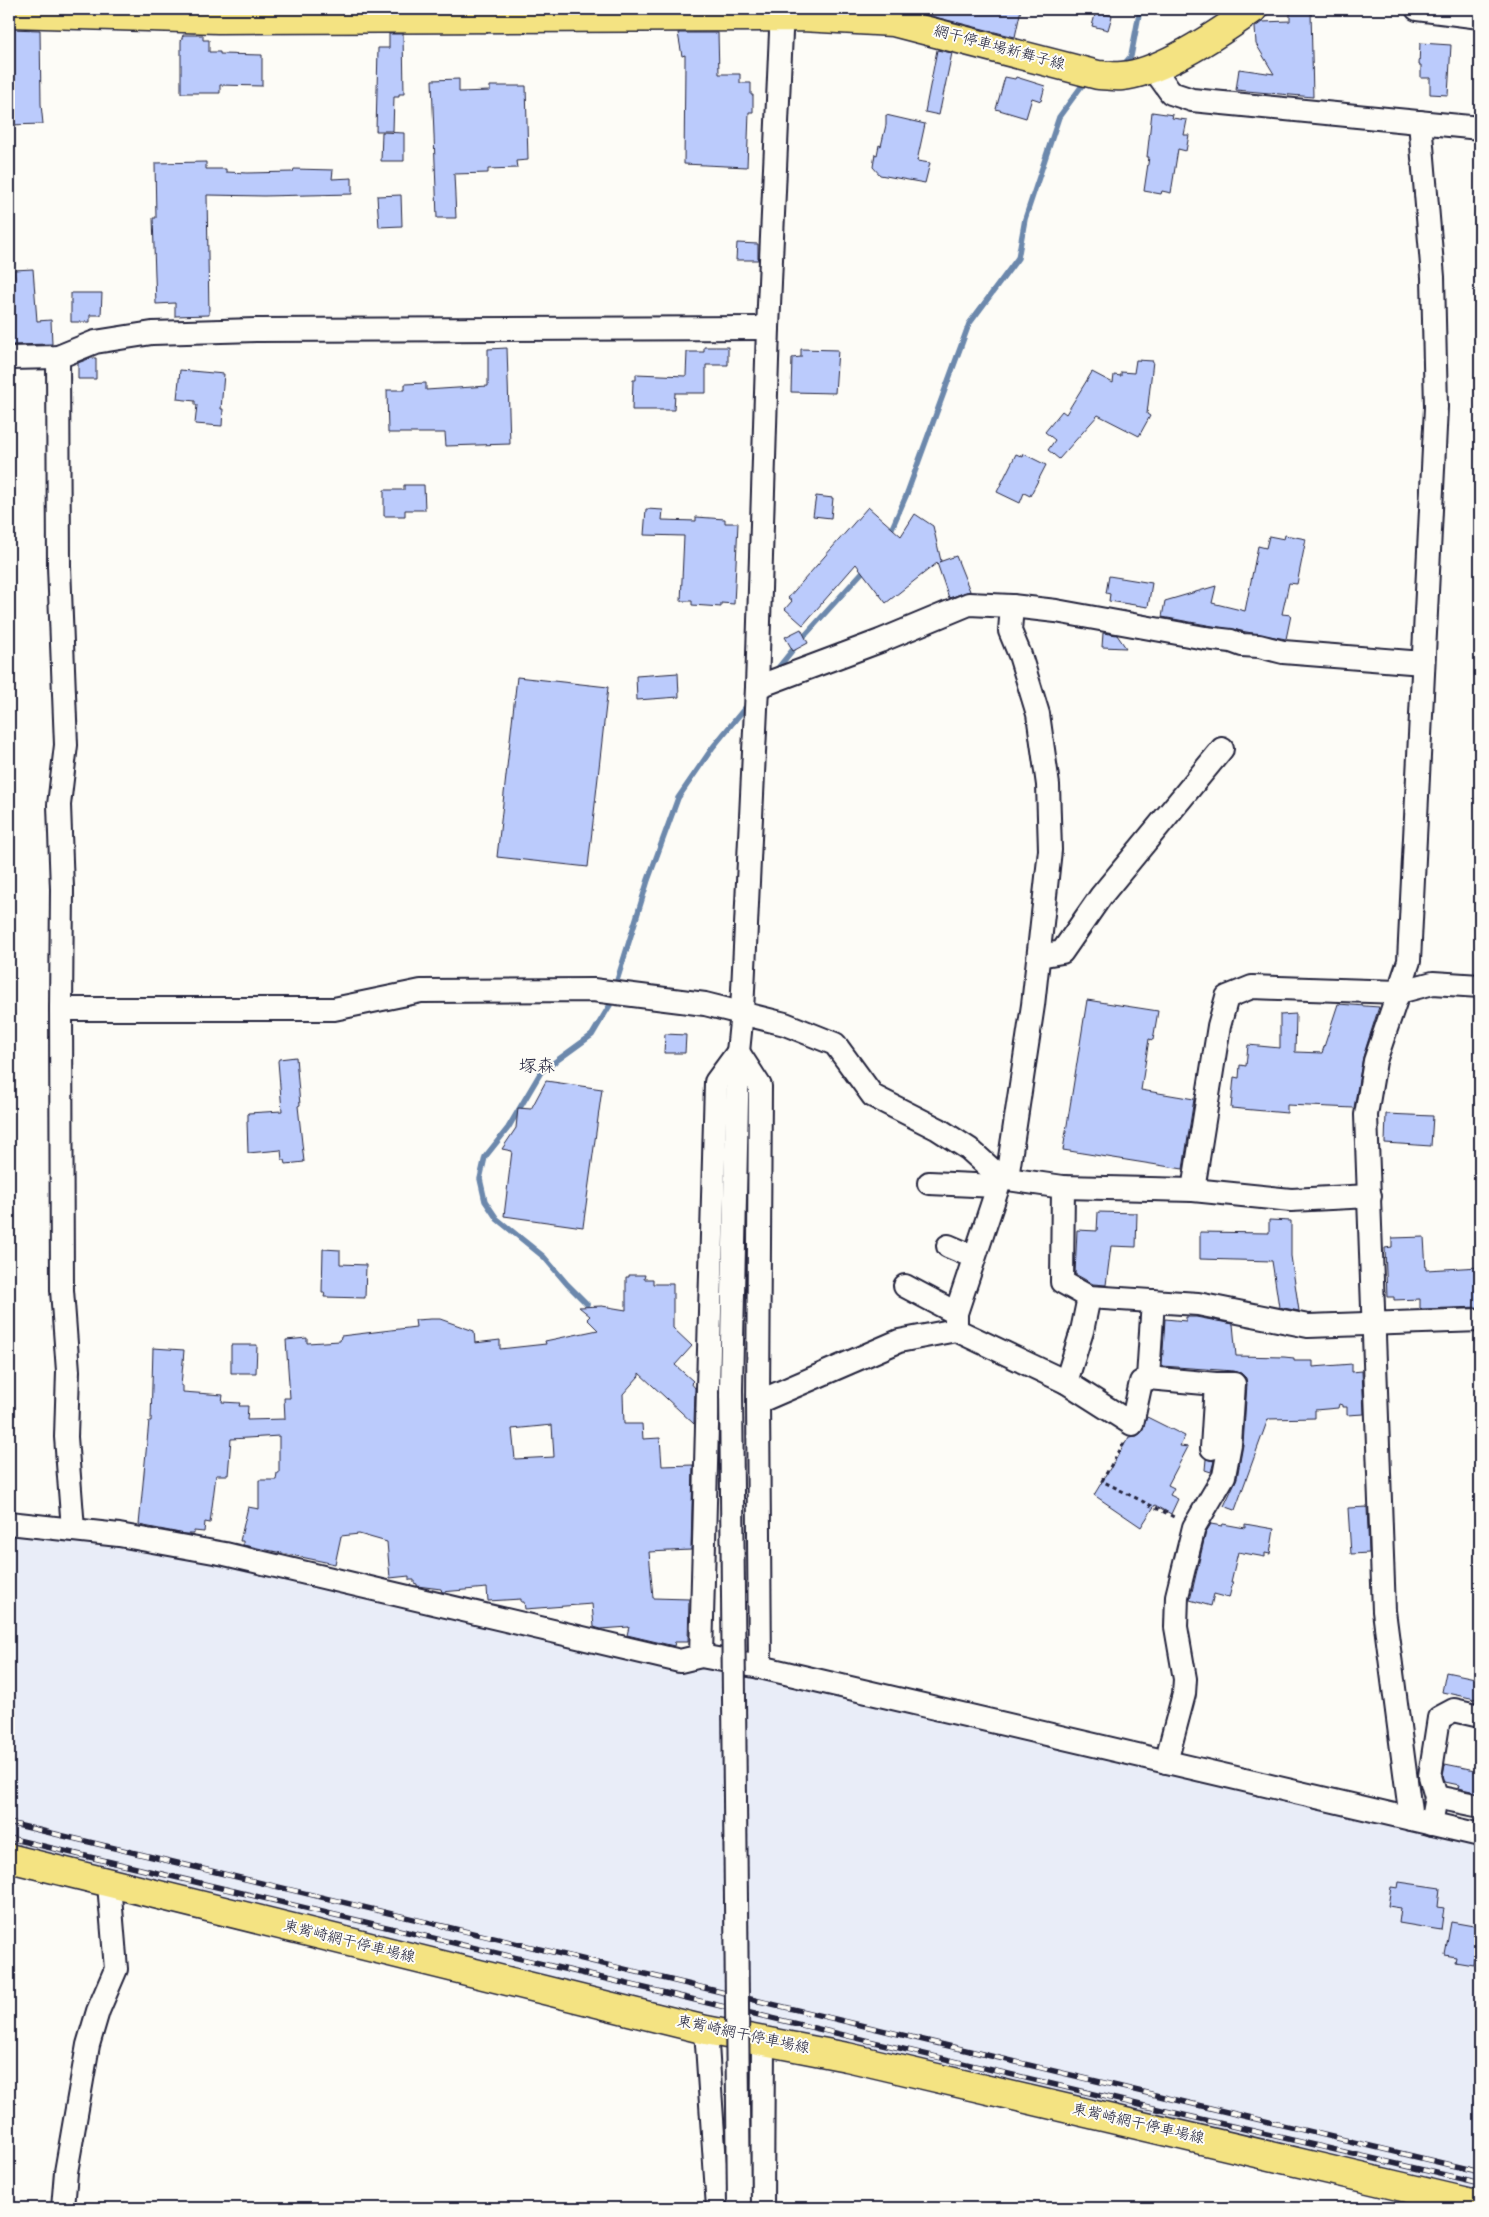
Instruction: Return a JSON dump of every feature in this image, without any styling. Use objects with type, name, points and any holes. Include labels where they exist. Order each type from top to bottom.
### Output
[{"type":"main road","name":"網干停車場新舞子線","points":[[9,13],[218,19],[782,13],[893,22],[1098,75],[1122,76],[1153,68],[1204,40],[1253,9]]},
{"type":"main road","name":"東觜崎網干停車場線","points":[[9,1858],[706,2030],[847,2057],[1480,2205]]},
{"type":"street","points":[[1417,9],[1480,17]]},
{"type":"street","points":[[739,2208],[732,1390],[738,1052],[742,1012],[757,687],[768,328],[782,13]]},
{"type":"street","points":[[1153,68],[1171,93],[1192,100],[1480,128]]},
{"type":"street","points":[[1420,122],[1433,277],[1436,407],[1409,961],[1376,1061],[1366,1115],[1384,1611],[1421,1821]]},
{"type":"street","points":[[9,358],[58,357],[95,342],[152,332],[768,328]]},
{"type":"street","points":[[58,357],[59,566],[66,745],[59,805],[62,889],[62,1290],[68,1371],[66,1437],[73,1530]]},
{"type":"street","points":[[757,687],[880,641],[969,604],[1056,611],[1231,641],[1242,645],[1259,646],[1282,652],[1423,662]]},
{"type":"street","points":[[956,1321],[974,1256],[1002,1181],[1039,956],[1050,850],[1048,785],[1038,714],[1020,655],[1010,631],[1012,606]]},
{"type":"street","points":[[1039,956],[1062,952],[1101,896],[1222,749]]},
{"type":"street","points":[[1193,1190],[1219,1026],[1227,997],[1252,987],[1399,992],[1433,983],[1480,986]]},
{"type":"street","points":[[62,1010],[334,1009],[420,991],[594,990],[705,1004],[785,1024],[836,1044],[873,1096],[938,1129],[969,1149],[1002,1181]]},
{"type":"street","points":[[738,1052],[760,1086],[758,1402],[760,1667]]},
{"type":"street","points":[[701,1656],[716,1082],[738,1052]]},
{"type":"street","points":[[929,1183],[1002,1181],[1063,1187],[1193,1190],[1291,1200],[1370,1196]]},
{"type":"street","points":[[1063,1187],[1062,1282],[1089,1297],[1198,1304],[1308,1326],[1480,1320]]},
{"type":"street","points":[[948,1246],[974,1256]]},
{"type":"street","points":[[906,1286],[956,1321],[1066,1382],[1132,1424],[1142,1382],[1148,1378],[1234,1384],[1230,1444],[1224,1476],[1194,1528],[1177,1596],[1176,1627],[1185,1680],[1184,1694],[1166,1762]]},
{"type":"street","points":[[1066,1382],[1082,1331],[1089,1297]]},
{"type":"street","points":[[1148,1378],[1153,1301]]},
{"type":"street","points":[[758,1402],[899,1342],[956,1321]]},
{"type":"street","points":[[1212,1448],[1216,1384]]},
{"type":"street","points":[[9,1523],[118,1535],[225,1554],[680,1661],[701,1656],[760,1667],[1350,1803],[1480,1835]]},
{"type":"street","points":[[1421,1821],[1436,1797],[1430,1776],[1438,1718],[1454,1710],[1480,1716]]},
{"type":"street","points":[[1436,1797],[1480,1806]]},
{"type":"street","points":[[63,2208],[66,2172],[88,2044],[98,2011],[116,1968],[109,1884]]},
{"type":"street","points":[[706,2030],[718,2208]]},
{"type":"street","points":[[762,2208],[763,2042]]},
{"type":"path","points":[[1132,1424],[1123,1447],[1102,1481],[1194,1528]]},
{"type":"shaded area","points":[[9,1529],[67,1534],[295,1574],[785,1678],[1480,1848],[1480,2194],[983,2080],[439,1949],[68,1867],[9,1851]]},
{"type":"building","points":[[920,9],[1021,9],[1015,37],[919,13]]},
{"type":"building","points":[[1096,11],[1112,16],[1108,30],[1092,26]]},
{"type":"building","points":[[1290,12],[1311,12],[1313,97],[1236,90],[1239,69],[1274,74],[1256,44],[1255,27],[1262,22],[1290,21]]},
{"type":"building","points":[[9,29],[40,30],[43,124],[9,125]]},
{"type":"building","points":[[678,33],[718,33],[719,74],[740,74],[740,83],[751,83],[753,112],[749,112],[747,167],[684,164],[685,55],[682,56]]},
{"type":"building","points":[[389,34],[403,34],[404,94],[394,97],[393,131],[376,131],[378,48],[389,48]]},
{"type":"building","points":[[183,35],[203,35],[203,40],[209,40],[209,52],[262,55],[262,86],[220,85],[220,93],[181,93],[181,41]]},
{"type":"building","points":[[1420,43],[1451,45],[1448,95],[1430,94],[1430,78],[1421,78],[1421,65],[1419,65]]},
{"type":"building","points":[[937,50],[952,53],[939,115],[925,112]]},
{"type":"building","points":[[1005,77],[1015,79],[1016,77],[1045,86],[1041,101],[1032,98],[1026,118],[996,109]]},
{"type":"building","points":[[459,79],[459,92],[490,91],[490,86],[526,86],[528,160],[516,161],[517,168],[488,169],[488,173],[454,174],[456,218],[437,218],[432,80]]},
{"type":"building","points":[[1152,112],[1173,115],[1172,118],[1187,120],[1184,135],[1189,135],[1186,151],[1178,149],[1171,193],[1162,191],[1161,194],[1144,191],[1149,157],[1147,157]]},
{"type":"building","points":[[886,115],[925,124],[917,161],[930,163],[925,183],[880,175],[873,167],[875,154],[877,155],[879,145],[881,146],[886,125]]},
{"type":"building","points":[[382,132],[404,133],[404,161],[381,161]]},
{"type":"building","points":[[206,162],[206,169],[226,169],[226,172],[293,172],[294,169],[333,170],[332,179],[352,178],[352,194],[207,195],[209,315],[175,316],[175,303],[156,304],[153,218],[156,218],[155,163]]},
{"type":"building","points":[[401,195],[402,226],[379,227],[377,196]]},
{"type":"building","points":[[737,243],[758,244],[758,260],[736,260]]},
{"type":"building","points":[[33,269],[37,321],[51,320],[52,344],[11,345],[9,329],[9,278],[15,278],[14,270]]},
{"type":"building","points":[[71,293],[102,293],[101,315],[90,315],[90,322],[71,322]]},
{"type":"building","points":[[704,347],[728,347],[728,365],[706,365],[706,393],[675,393],[674,410],[632,410],[633,380],[636,380],[636,374],[686,376],[687,352],[704,352]]},
{"type":"building","points":[[507,348],[510,444],[446,446],[445,433],[388,433],[387,390],[405,390],[405,384],[426,383],[426,390],[488,386],[488,349]]},
{"type":"building","points":[[801,349],[838,350],[835,393],[791,392],[792,358],[801,357]]},
{"type":"building","points":[[96,358],[96,379],[78,379],[78,363]]},
{"type":"building","points":[[1136,360],[1153,361],[1147,414],[1150,416],[1139,436],[1098,415],[1059,459],[1048,450],[1055,440],[1045,432],[1062,411],[1066,414],[1092,372],[1113,383],[1114,375],[1121,376],[1121,372],[1134,373]]},
{"type":"building","points":[[180,370],[224,374],[221,409],[223,409],[222,426],[195,424],[197,405],[195,405],[195,401],[177,399]]},
{"type":"building","points":[[1016,454],[1023,457],[1024,454],[1046,465],[1030,496],[1024,493],[1020,503],[997,492]]},
{"type":"building","points":[[404,485],[424,485],[425,510],[405,510],[405,516],[384,516],[384,490],[404,490]]},
{"type":"building","points":[[816,496],[833,498],[831,518],[813,516]]},
{"type":"building","points":[[868,507],[901,536],[915,514],[933,526],[941,561],[939,562],[956,556],[970,591],[949,598],[937,563],[886,603],[856,564],[803,625],[785,609],[792,601],[788,598]]},
{"type":"building","points":[[646,509],[663,510],[662,520],[696,521],[696,517],[725,519],[725,523],[738,523],[734,604],[721,603],[721,607],[692,605],[692,601],[681,601],[684,536],[644,535]]},
{"type":"building","points":[[1285,535],[1306,539],[1297,584],[1289,583],[1282,614],[1291,615],[1286,639],[1162,617],[1165,601],[1216,586],[1212,603],[1245,611],[1258,546],[1266,548],[1269,536],[1284,539]]},
{"type":"building","points":[[1109,576],[1152,583],[1148,607],[1109,601],[1110,594],[1106,593]]},
{"type":"building","points":[[801,629],[808,643],[793,651],[785,637]]},
{"type":"building","points":[[1103,633],[1117,635],[1126,648],[1102,647]]},
{"type":"building","points":[[678,673],[679,697],[637,700],[636,676]]},
{"type":"building","points":[[517,677],[608,687],[588,867],[497,857]]},
{"type":"building","points":[[1087,1000],[1158,1011],[1153,1040],[1149,1039],[1141,1090],[1194,1099],[1183,1169],[1063,1150]]},
{"type":"building","points":[[1338,1004],[1379,1007],[1363,1057],[1354,1108],[1287,1105],[1287,1113],[1231,1108],[1234,1077],[1239,1078],[1240,1065],[1246,1066],[1248,1045],[1280,1048],[1280,1015],[1296,1014],[1295,1052],[1322,1053]]},
{"type":"building","points":[[665,1034],[686,1035],[685,1053],[664,1053]]},
{"type":"building","points":[[296,1057],[300,1105],[298,1106],[304,1162],[286,1164],[285,1160],[282,1160],[281,1150],[248,1153],[247,1121],[248,1113],[282,1111],[278,1061],[279,1059]]},
{"type":"building","points":[[546,1081],[602,1089],[583,1227],[504,1216],[512,1151],[502,1149],[516,1128],[518,1108],[531,1109]]},
{"type":"building","points":[[1386,1114],[1433,1116],[1431,1146],[1385,1143]]},
{"type":"building","points":[[1098,1212],[1137,1213],[1136,1247],[1111,1246],[1106,1285],[1093,1284],[1075,1274],[1077,1230],[1097,1231]]},
{"type":"building","points":[[1269,1220],[1291,1221],[1291,1256],[1299,1311],[1279,1307],[1272,1261],[1200,1259],[1200,1232],[1269,1233]]},
{"type":"building","points":[[1424,1237],[1426,1270],[1480,1267],[1480,1307],[1420,1309],[1420,1299],[1394,1300],[1394,1297],[1387,1297],[1385,1248],[1392,1247],[1392,1238]]},
{"type":"building","points":[[323,1249],[340,1250],[340,1264],[366,1265],[365,1298],[324,1297],[325,1293],[322,1293]]},
{"type":"building","points":[[629,1275],[645,1275],[644,1279],[653,1279],[653,1284],[673,1284],[673,1328],[692,1346],[675,1365],[693,1381],[691,1383],[695,1388],[694,1424],[639,1373],[639,1376],[623,1394],[624,1424],[642,1424],[643,1439],[660,1438],[662,1466],[693,1465],[691,1550],[649,1552],[653,1598],[689,1599],[688,1642],[675,1642],[674,1646],[627,1635],[629,1627],[601,1629],[594,1627],[592,1604],[525,1609],[524,1602],[521,1602],[521,1599],[488,1601],[487,1588],[442,1592],[441,1589],[417,1586],[414,1580],[409,1580],[409,1576],[390,1578],[387,1542],[359,1534],[341,1536],[335,1564],[243,1545],[243,1541],[240,1541],[248,1507],[259,1509],[259,1480],[276,1480],[277,1473],[279,1473],[279,1436],[231,1439],[228,1475],[216,1475],[210,1523],[205,1522],[204,1532],[194,1531],[194,1534],[185,1534],[139,1525],[149,1421],[151,1421],[153,1348],[184,1350],[181,1386],[183,1386],[183,1392],[223,1395],[222,1402],[240,1403],[239,1406],[248,1406],[247,1420],[285,1419],[284,1398],[290,1398],[286,1340],[307,1338],[307,1343],[340,1341],[341,1336],[416,1327],[415,1320],[440,1319],[474,1331],[475,1343],[500,1340],[500,1349],[546,1344],[545,1341],[598,1330],[587,1319],[590,1316],[579,1307],[602,1306],[626,1310],[626,1277],[629,1277]],"holes":[[[552,1425],[554,1457],[515,1459],[512,1429]]]},
{"type":"building","points":[[1186,1317],[1233,1324],[1236,1356],[1294,1358],[1294,1361],[1313,1361],[1313,1367],[1352,1364],[1352,1372],[1362,1371],[1364,1414],[1347,1415],[1347,1407],[1342,1407],[1339,1404],[1338,1408],[1315,1410],[1315,1418],[1268,1419],[1235,1510],[1224,1506],[1237,1478],[1243,1445],[1246,1378],[1241,1373],[1234,1371],[1162,1366],[1165,1319],[1186,1321]]},
{"type":"building","points":[[231,1345],[257,1345],[256,1373],[231,1373]]},
{"type":"building","points":[[1147,1417],[1185,1436],[1180,1446],[1188,1447],[1168,1485],[1174,1488],[1170,1495],[1178,1499],[1171,1514],[1155,1505],[1141,1527],[1094,1495],[1129,1437],[1137,1436],[1142,1432]]},
{"type":"building","points":[[1206,1459],[1214,1461],[1211,1472],[1205,1470]]},
{"type":"building","points":[[1367,1507],[1369,1553],[1351,1554],[1348,1508]]},
{"type":"building","points":[[1211,1524],[1245,1528],[1245,1524],[1274,1529],[1270,1554],[1265,1553],[1265,1557],[1238,1552],[1229,1598],[1214,1594],[1211,1606],[1190,1600],[1206,1532]]},
{"type":"building","points":[[1446,1672],[1480,1679],[1480,1700],[1442,1692]]},
{"type":"building","points":[[1445,1764],[1480,1771],[1480,1793],[1458,1788],[1459,1785],[1445,1782],[1443,1775]]},
{"type":"building","points":[[1399,1882],[1440,1888],[1438,1907],[1444,1908],[1441,1930],[1399,1923],[1401,1908],[1388,1906],[1391,1887],[1398,1888]]},
{"type":"building","points":[[1451,1922],[1479,1927],[1473,1965],[1455,1962],[1456,1957],[1445,1955]]},
{"type":"waterway","points":[[1120,64],[1125,63],[1131,56],[1140,9]]},
{"type":"waterway","points":[[889,535],[906,496],[969,324],[1018,258],[1025,219],[1059,117],[1086,80]]},
{"type":"waterway","points":[[774,673],[799,642],[867,567]]},
{"type":"waterway","points":[[615,987],[648,880],[678,798],[713,747],[749,703]]},
{"type":"waterway","points":[[587,1304],[544,1257],[497,1219],[485,1201],[480,1179],[485,1157],[508,1128],[541,1072],[592,1035],[610,1005],[612,996]]},
{"type":"railway","points":[[9,1823],[1480,2172]]},
{"type":"railway","points":[[9,1838],[1166,2111],[1480,2183]]},
{"type":"district","name":"塚森","points":[[537,1068]]}]
